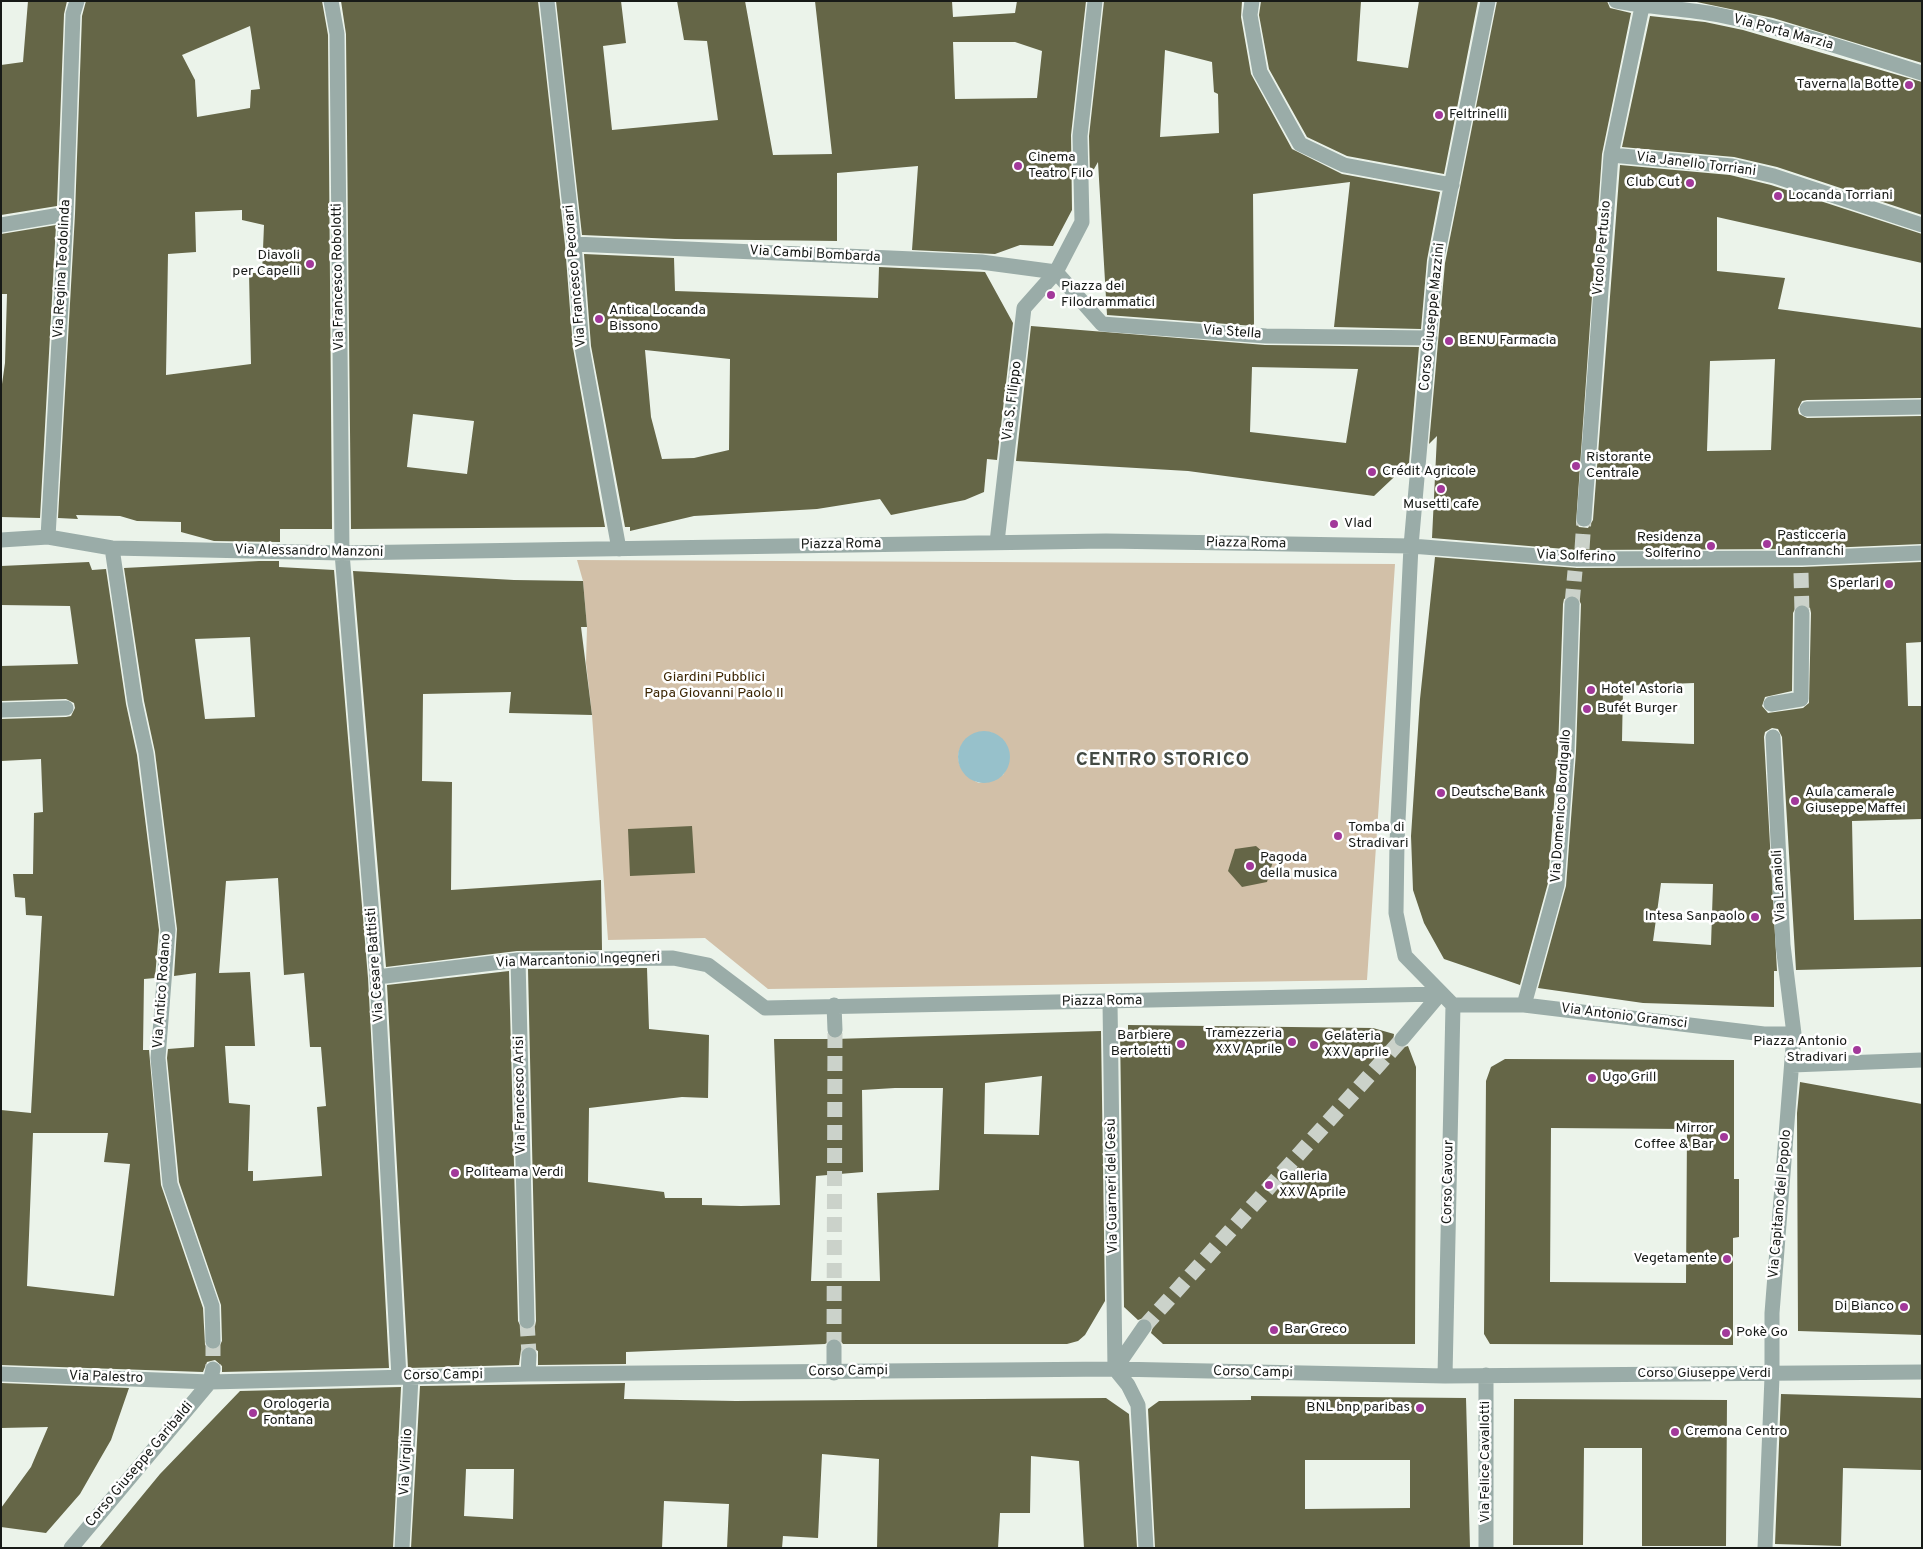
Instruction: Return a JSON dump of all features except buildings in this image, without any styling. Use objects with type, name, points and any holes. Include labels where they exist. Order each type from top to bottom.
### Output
[{"type":"street","name":"Via Regina Teodolinda","points":[[48,537],[66,214],[73,14],[78,1]]},
{"type":"street","name":"Via Francesco Robolotti","points":[[331,1],[337,34],[342,553]]},
{"type":"street","name":"Via Francesco Pecorari","points":[[547,1],[574,244],[582,347],[619,549]]},
{"type":"street","name":"Via S. Filippo","points":[[997,542],[1024,308],[1056,272],[1082,222],[1080,136],[1095,1]]},
{"type":"street","points":[[1252,1],[1250,15],[1260,72],[1300,144],[1344,164],[1452,185]]},
{"type":"street","name":"Corso Giuseppe Mazzini","points":[[1410,546],[1436,262],[1488,1]]},
{"type":"street","points":[[1616,1],[1642,7]]},
{"type":"street","name":"Via Porta Marzia","points":[[1642,7],[1718,15],[1798,35],[1922,73]]},
{"type":"street","name":"Vicolo Pertusio","points":[[1584,519],[1611,155],[1642,7]]},
{"type":"street","name":"Via Janello Torriani","points":[[1611,155],[1732,166],[1774,176],[1922,225]]},
{"type":"street","points":[[1,225],[66,214]]},
{"type":"street","name":"Via Cambi Bombarda","points":[[574,244],[981,262],[1056,272]]},
{"type":"street","name":"Via Stella","points":[[1056,272],[1102,324],[1266,336],[1430,338]]},
{"type":"street","points":[[1807,409],[1922,407]]},
{"type":"street","name":"Via Alessandro Manzoni","points":[[1,540],[48,537],[112,548],[342,553],[619,549]]},
{"type":"street","name":"Piazza Roma","points":[[619,549],[997,542],[1410,546]]},
{"type":"street","points":[[1410,546],[1403,674],[1396,913],[1404,956],[1440,994],[1453,1004]]},
{"type":"street","name":"Via Solferino","points":[[1410,546],[1579,560],[1802,566],[1922,553]]},
{"type":"street","name":"Via Antico Rodano","points":[[112,548],[135,703],[146,753],[168,930],[158,1058],[170,1184],[212,1306],[213,1341]]},
{"type":"street","name":"Via Cesare Battisti","points":[[342,553],[377,977],[396,1310],[405,1377]]},
{"type":"street","name":"Via Domenico Bordigallo","points":[[1524,1005],[1557,885],[1567,752],[1572,604]]},
{"type":"street","points":[[1771,704],[1801,699],[1802,613]]},
{"type":"street","points":[[1,710],[66,708]]},
{"type":"street","name":"Via Lanaioli","points":[[1773,737],[1783,945],[1794,1034]]},
{"type":"street","name":"Via Marcantonio Ingegneri","points":[[377,977],[518,960],[672,958],[708,965],[765,1008]]},
{"type":"street","name":"Via Francesco Arisi","points":[[518,960],[527,1321]]},
{"type":"street","points":[[1402,1039],[1440,994]]},
{"type":"street","name":"Piazza Roma","points":[[765,1008],[834,1005],[1110,1002],[1440,994]]},
{"type":"street","name":"Via Guarneri del Gesù","points":[[1110,1002],[1115,1369]]},
{"type":"street","name":"Via Antonio Gramsci","points":[[1453,1004],[1524,1005],[1764,1034],[1794,1034]]},
{"type":"street","name":"Corso Cavour","points":[[1445,1376],[1453,1004]]},
{"type":"street","points":[[834,1005],[836,1030]]},
{"type":"street","name":"Via Capitano del Popolo","points":[[1765,1548],[1772,1313],[1794,1034]]},
{"type":"street","points":[[1792,1065],[1922,1060]]},
{"type":"street","points":[[1144,1327],[1115,1369],[1128,1385],[1138,1405],[1146,1548]]},
{"type":"street","points":[[834,1347],[834,1373]]},
{"type":"street","points":[[528,1355],[528,1374]]},
{"type":"street","name":"Corso Campi","points":[[212,1376],[405,1377],[528,1374],[834,1373],[1115,1369],[1445,1376],[1486,1375]]},
{"type":"street","name":"Corso Giuseppe Verdi","points":[[1486,1375],[1922,1372]]},
{"type":"street","name":"Via Palestro","points":[[1,1374],[212,1376]]},
{"type":"street","name":"Via Felice Cavallotti","points":[[1486,1375],[1486,1548]]},
{"type":"street","name":"Corso Giuseppe Garibaldi","points":[[71,1548],[212,1376]]},
{"type":"street","name":"Via Virgilio","points":[[402,1548],[409,1440],[405,1377]]},
{"type":"green space","name":"Giardini Pubblici Papa Giovanni Paolo II","points":[[577,560],[1395,564],[1367,980],[768,989],[705,938],[608,940],[592,715],[586,663],[587,627],[583,581]],"holes":[[[990,732],[1006,745],[1008,750],[1009,756],[1006,768],[1003,775],[979,783],[962,769],[959,752],[962,745],[978,734]]]},
{"type":"water","points":[[984,731],[994,733],[1002,739],[1008,747],[1010,757],[1008,767],[1002,775],[994,781],[984,783],[974,781],[966,775],[960,767],[958,757],[960,747],[966,739],[974,733]]},
{"type":"tunnel","points":[[1582,549],[1584,519]]},
{"type":"tunnel","points":[[1572,604],[1575,571]]},
{"type":"tunnel","points":[[1801,573],[1802,613]]},
{"type":"tunnel","points":[[834,1347],[835,1030]]},
{"type":"tunnel","points":[[1144,1327],[1402,1039]]},
{"type":"tunnel","points":[[527,1321],[529,1355]]},
{"type":"tunnel","points":[[213,1341],[213,1369]]},
{"type":"place","name":"Taverna la Botte","points":[[1909,85]]},
{"type":"place","name":"Feltrinelli","points":[[1439,115]]},
{"type":"place","name":"Cinema Teatro Filo","points":[[1018,166]]},
{"type":"place","name":"Club Cut","points":[[1690,183]]},
{"type":"place","name":"Locanda Torriani","points":[[1778,196]]},
{"type":"place","name":"Diavoli per Capelli","points":[[310,264]]},
{"type":"place","name":"Piazza dei Filodrammatici","points":[[1051,295]]},
{"type":"place","name":"Antica Locanda Bissono","points":[[599,319]]},
{"type":"place","name":"BENU Farmacia","points":[[1449,341]]},
{"type":"place","name":"Ristorante Centrale","points":[[1576,466]]},
{"type":"place","name":"Crédit Agricole","points":[[1372,472]]},
{"type":"place","name":"Musetti cafe","points":[[1441,489]]},
{"type":"place","name":"Vlad","points":[[1334,524]]},
{"type":"place","name":"Pasticceria Lanfranchi","points":[[1767,544]]},
{"type":"place","name":"Residenza Solferino","points":[[1711,546]]},
{"type":"place","name":"Sperlari","points":[[1889,584]]},
{"type":"place","name":"Hotel Astoria","points":[[1591,690]]},
{"type":"place","name":"Bufét Burger","points":[[1587,709]]},
{"type":"place","name":"Deutsche Bank","points":[[1441,793]]},
{"type":"place","name":"Aula camerale Giuseppe Maffei","points":[[1795,801]]},
{"type":"place","name":"Tomba di Stradivari","points":[[1338,836]]},
{"type":"place","name":"Pagoda della musica","points":[[1250,866]]},
{"type":"place","name":"Intesa Sanpaolo","points":[[1755,917]]},
{"type":"place","name":"Tramezzeria XXV Aprile","points":[[1292,1042]]},
{"type":"place","name":"Barbiere Bertoletti","points":[[1181,1044]]},
{"type":"place","name":"Gelateria XXV aprile","points":[[1314,1045]]},
{"type":"place","name":"Piazza Antonio Stradivari","points":[[1857,1050]]},
{"type":"place","name":"Ugo Grill","points":[[1592,1078]]},
{"type":"place","name":"Mirror Coffee & Bar","points":[[1724,1137]]},
{"type":"place","name":"Politeama Verdi","points":[[455,1173]]},
{"type":"place","name":"Galleria XXV Aprile","points":[[1269,1185]]},
{"type":"place","name":"Vegetamente","points":[[1727,1259]]},
{"type":"place","name":"Di Bianco","points":[[1904,1307]]},
{"type":"place","name":"Bar Greco","points":[[1274,1330]]},
{"type":"place","name":"Pokè Go","points":[[1726,1333]]},
{"type":"place","name":"BNL bnp paribas","points":[[1420,1408]]},
{"type":"place","name":"Orologeria Fontana","points":[[253,1413]]},
{"type":"place","name":"Cremona Centro","points":[[1675,1432]]},
{"type":"district","name":"CENTRO STORICO","points":[[1163,761]]}]
